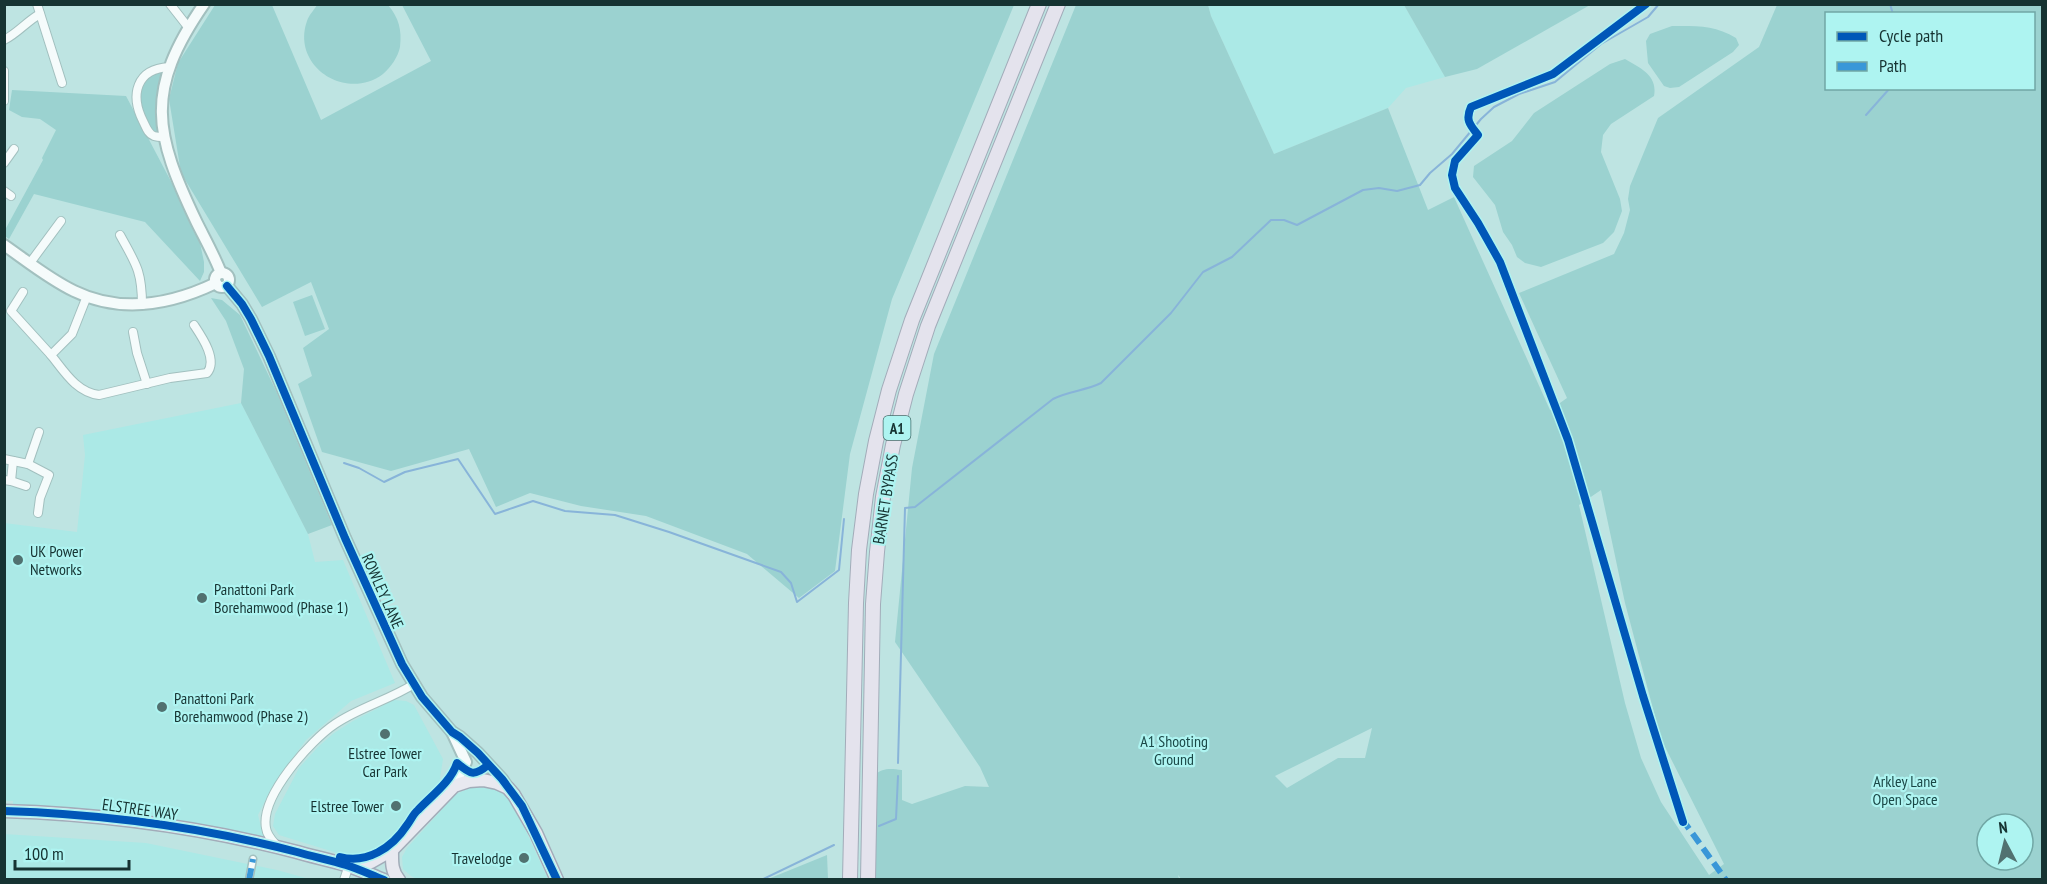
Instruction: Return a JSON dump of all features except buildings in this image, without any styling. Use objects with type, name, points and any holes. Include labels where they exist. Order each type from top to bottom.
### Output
[{"type":"highway","name":"BARNET BYPASS","points":[[850,879],[857,582],[866,494],[876,441],[889,390],[912,321],[1040,4]]},
{"type":"highway","name":"BARNET BYPASS","points":[[868,879],[873,604],[883,497],[893,445],[906,394],[928,326],[1058,4]]},
{"type":"main road","points":[[349,865],[371,862],[392,850],[454,786],[469,781],[483,780],[508,788]]},
{"type":"main road","name":"ROWLEY LANE","points":[[508,788],[522,806],[557,879]]},
{"type":"main road","name":"ELSTREE WAY","points":[[4,811],[73,814],[133,820],[274,847]]},
{"type":"main road","points":[[274,847],[349,865],[384,879]]},
{"type":"main road","points":[[392,850],[393,867],[399,879]]},
{"type":"street","points":[[38,4],[62,83]]},
{"type":"street","points":[[170,4],[188,27]]},
{"type":"street","points":[[4,245],[60,283],[87,296],[111,303],[141,305],[179,298],[218,278],[172,167],[164,137],[161,108],[169,67],[188,27],[204,4]]},
{"type":"street","points":[[4,40],[40,14]]},
{"type":"street","points":[[164,137],[153,136],[149,132],[139,113],[135,98],[140,82],[152,70],[169,67]]},
{"type":"street","points":[[4,71],[4,101]]},
{"type":"street","points":[[4,163],[14,149]]},
{"type":"street","points":[[30,263],[61,220]]},
{"type":"street","points":[[120,235],[139,271],[142,282],[141,305]]},
{"type":"street","name":"ROWLEY LANE","points":[[218,278],[226,273],[229,277],[230,282],[227,286],[242,304],[269,356],[402,664],[414,684],[452,732],[478,753],[508,788]]},
{"type":"street","points":[[23,292],[11,311],[79,387],[88,393],[99,395],[170,378],[207,373],[211,370],[208,351],[194,325]]},
{"type":"street","points":[[51,355],[72,334],[87,296]]},
{"type":"street","points":[[133,332],[147,384]]},
{"type":"street","points":[[28,464],[39,432]]},
{"type":"street","points":[[26,486],[8,480],[9,460],[28,464],[49,475],[40,498],[38,513]]},
{"type":"street","points":[[274,847],[266,828],[268,809],[283,778],[307,748],[333,726],[414,684]]},
{"type":"street","points":[[452,732],[465,762],[454,786]]},
{"type":"street","points":[[249,879],[253,859]]},
{"type":"street","points":[[344,879],[349,865]]},
{"type":"shaded area","points":[[1208,5],[1404,5],[1445,77],[1406,88],[1388,108],[1274,154]]},
{"type":"shaded area","points":[[241,403],[308,534],[315,562],[343,560],[395,683],[351,701],[306,740],[273,785],[258,815],[266,838],[147,817],[74,808],[13,805],[13,801],[4,801],[4,523],[77,532],[85,455],[83,435]]},
{"type":"shaded area","points":[[394,700],[406,701],[414,705],[443,759],[439,785],[412,813],[404,827],[378,851],[358,858],[279,835],[273,826],[275,814],[299,768],[334,733]]},
{"type":"shaded area","points":[[483,787],[497,790],[508,797],[514,805],[548,879],[417,879],[403,869],[402,857],[407,848],[456,794],[470,788]]},
{"type":"shaded area","points":[[4,834],[146,843],[277,870],[309,879],[5,879]]},
{"type":"green space","points":[[215,5],[272,5],[321,120],[431,61],[402,5],[1014,5],[892,299],[850,454],[835,571],[799,598],[747,554],[646,516],[581,506],[530,493],[496,507],[469,449],[391,471],[322,452],[298,384],[312,376],[303,348],[329,329],[311,282],[262,307],[181,173],[169,99],[178,63]]},
{"type":"green space","points":[[317,5],[388,5],[395,15],[401,35],[399,51],[389,68],[368,82],[353,84],[325,75],[314,65],[307,52],[304,37],[307,21]]},
{"type":"green space","points":[[1076,5],[1208,5],[1274,154],[1388,108],[1428,210],[1454,197],[1550,410],[1567,398],[1519,293],[1614,254],[1624,233],[1630,210],[1628,199],[1630,186],[1658,118],[1759,47],[1777,5],[2042,5],[2042,879],[1182,880],[1178,875],[1179,879],[873,880],[875,775],[878,772],[888,769],[902,770],[902,800],[912,804],[965,786],[989,787],[980,767],[895,642],[912,468],[934,354]],"holes":[[[1601,490],[1625,603],[1661,739],[1724,864],[1709,875],[1661,802],[1641,758],[1625,703],[1579,505]],[[1372,728],[1365,758],[1338,758],[1287,788],[1275,776]]]},
{"type":"green space","points":[[1404,5],[1590,5],[1477,69],[1445,77]]},
{"type":"green space","points":[[1672,26],[1713,28],[1736,38],[1739,45],[1733,52],[1679,87],[1670,88],[1664,86],[1648,63],[1646,41],[1650,34]]},
{"type":"green space","points":[[1625,59],[1651,77],[1655,89],[1654,96],[1611,124],[1603,135],[1601,152],[1620,199],[1622,211],[1614,232],[1603,243],[1541,267],[1525,263],[1517,257],[1503,232],[1495,205],[1473,177],[1474,166],[1512,141],[1534,113],[1610,64]]},
{"type":"green space","points":[[160,72],[162,75],[158,95],[159,130],[156,132],[145,118],[140,99],[145,81],[151,75]]},
{"type":"green space","points":[[12,90],[126,96],[199,238],[204,262],[204,272],[200,281],[145,222],[34,194],[9,239],[5,236],[5,230],[43,160],[56,130],[40,119],[22,117],[9,110]]},
{"type":"green space","points":[[312,295],[325,329],[305,336],[293,302]]},
{"type":"green space","points":[[211,298],[222,300],[240,315],[277,393],[332,525],[308,534],[241,403],[244,369],[226,321]]},
{"type":"green space","points":[[827,855],[828,879],[768,879]]},
{"type":"waterway","points":[[898,763],[905,508],[915,507],[1053,399],[1101,383],[1171,313],[1203,272],[1232,257],[1271,220],[1284,220],[1297,225],[1363,190],[1379,188],[1397,191],[1420,185],[1452,154],[1494,107],[1519,94],[1555,82],[1601,44],[1648,17],[1659,4]]},
{"type":"waterway","points":[[1890,4],[1892,12]]},
{"type":"waterway","points":[[1866,115],[1888,90]]},
{"type":"waterway","points":[[344,463],[359,468],[384,482],[405,472],[458,459],[495,514],[533,501],[565,511],[615,515],[781,572],[791,583],[797,602],[839,570],[844,519]]},
{"type":"waterway","points":[[879,826],[896,819],[898,776]]},
{"type":"waterway","points":[[761,880],[834,845]]},
{"type":"marked path","points":[[1682,819],[1726,880]]},
{"type":"marked path","points":[[249,880],[253,859]]},
{"type":"cycle path","points":[[1646,4],[1553,74],[1471,107],[1468,115],[1469,122],[1478,135],[1455,161],[1452,175],[1455,188],[1500,262],[1568,440],[1643,696],[1683,822]]},
{"type":"cycle path","points":[[227,286],[242,304],[269,356],[345,538],[402,664],[422,697],[452,732],[478,753],[502,779],[522,806],[557,880]]},
{"type":"cycle path","points":[[340,857],[350,859],[369,856],[394,841],[416,812],[445,783],[457,763],[472,773],[488,765]]},
{"type":"cycle path","points":[[4,811],[78,815],[152,823],[225,835],[356,868],[384,880]]},
{"type":"place","name":"UK Power Networks","points":[[18,560]]},
{"type":"place","name":"Panattoni Park Borehamwood (Phase 1)","points":[[202,598]]},
{"type":"place","name":"Panattoni Park Borehamwood (Phase 2)","points":[[162,707]]},
{"type":"place","name":"Elstree Tower Car Park","points":[[385,734]]},
{"type":"place","name":"Elstree Tower","points":[[396,806]]},
{"type":"place","name":"Travelodge","points":[[524,858]]},
{"type":"park label","name":"A1 Shooting Ground","points":[[1174,750]]},
{"type":"park label","name":"Arkley Lane Open Space","points":[[1905,790]]}]
